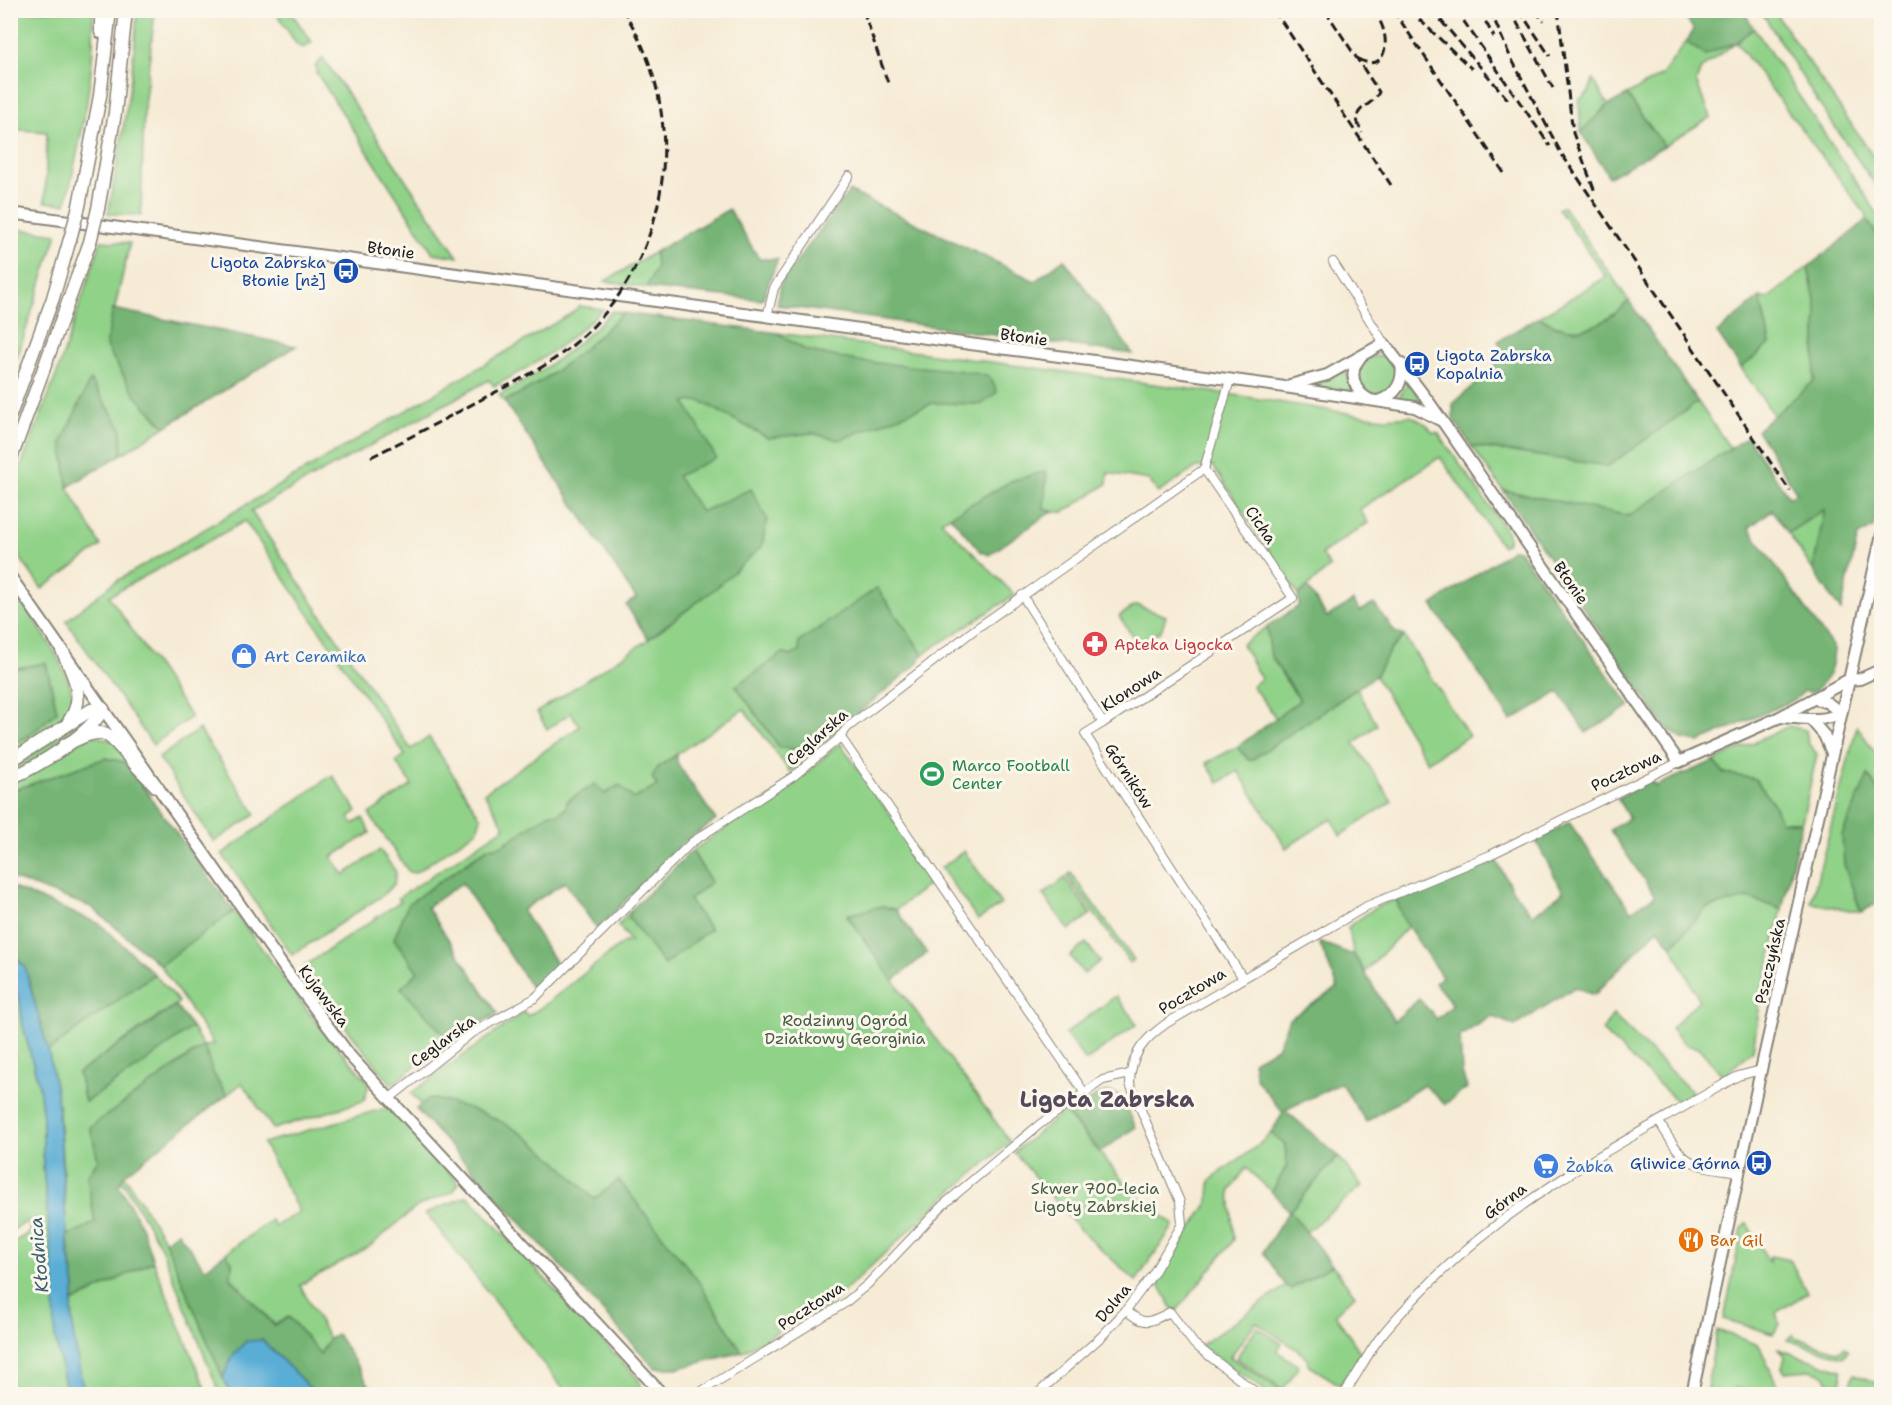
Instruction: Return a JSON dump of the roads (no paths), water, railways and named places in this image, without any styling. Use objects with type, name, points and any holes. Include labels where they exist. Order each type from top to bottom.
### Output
[{"type":"main road","points":[[100,96],[101,10]]},
{"type":"main road","points":[[10,415],[50,309],[79,206],[100,96],[110,10]]},
{"type":"main road","points":[[10,461],[90,242],[115,112],[126,10]]},
{"type":"main road","points":[[57,733],[74,714],[79,693],[62,650]]},
{"type":"main road","points":[[10,761],[91,710],[103,709]]},
{"type":"main road","points":[[65,745],[97,720],[103,709]]},
{"type":"main road","points":[[10,778],[86,734],[105,734],[115,738],[133,763],[157,787]]},
{"type":"street","points":[[767,317],[769,302],[777,282],[849,176]]},
{"type":"street","name":"Błonie","points":[[10,213],[1278,386],[1422,408],[1440,420]]},
{"type":"street","name":"Błonie","points":[[1333,262],[1383,343],[1401,363],[1679,762]]},
{"type":"street","name":"Błonie","points":[[1278,386],[1319,378],[1383,343]]},
{"type":"street","points":[[1362,355],[1354,368],[1354,382],[1361,393],[1375,401],[1389,397],[1399,387],[1403,372],[1401,363]]},
{"type":"street","points":[[1204,469],[1230,380]]},
{"type":"street","name":"Ceglarska","points":[[390,1098],[469,1035],[535,998],[692,842],[794,776],[848,727],[950,648],[1204,469]]},
{"type":"street","name":"Cicha","points":[[1204,469],[1293,598]]},
{"type":"street","name":"Pszczyńska","points":[[1692,1395],[1761,1070],[1881,534]]},
{"type":"street","name":"Kujawska","points":[[10,576],[321,1019],[351,1057],[662,1395]]},
{"type":"street","name":"Górników","points":[[1022,596],[1103,723],[1085,734],[1243,978]]},
{"type":"street","name":"Klonowa","points":[[1103,723],[1293,598]]},
{"type":"street","name":"Pocztowa","points":[[697,1395],[845,1304],[868,1284],[943,1205],[1084,1092],[1110,1077],[1130,1074],[1136,1053],[1147,1038],[1243,978],[1367,906],[1490,855],[1679,762],[1780,717],[1848,680],[1860,679],[1881,669]]},
{"type":"street","points":[[1780,717],[1812,721],[1827,719],[1841,713],[1828,703],[1816,699]]},
{"type":"street","points":[[1812,721],[1824,735],[1832,753]]},
{"type":"street","points":[[840,736],[1084,1092]]},
{"type":"street","name":"Górna","points":[[1344,1395],[1378,1340],[1408,1304],[1482,1235],[1555,1181],[1738,1076],[1761,1070]]},
{"type":"street","name":"Dolna","points":[[1038,1395],[1126,1310],[1174,1241],[1182,1224],[1182,1210],[1135,1102],[1130,1074]]},
{"type":"street","points":[[1659,1122],[1677,1152],[1688,1162],[1740,1172]]},
{"type":"street","points":[[1126,1310],[1136,1319],[1147,1322],[1170,1312],[1194,1344],[1258,1395]]},
{"type":"water","points":[[10,952],[25,967],[50,1058],[57,1097],[68,1248],[75,1288],[72,1303],[73,1333],[84,1394],[67,1394],[55,1337],[54,1284],[43,1168],[43,1118],[39,1086],[23,1026],[20,1002],[11,980]]},
{"type":"water","points":[[262,1340],[316,1394],[230,1394],[223,1378],[232,1357],[246,1341]]},
{"type":"railway","points":[[371,457],[553,360],[574,344],[607,310],[633,272],[651,230],[661,186],[664,141],[658,96],[645,52],[623,10]]},
{"type":"railway","points":[[863,10],[889,86]]},
{"type":"railway","points":[[1274,10],[1391,185]]},
{"type":"railway","points":[[1325,10],[1379,92],[1359,112],[1357,117],[1362,133]]},
{"type":"railway","points":[[1393,10],[1504,173]]},
{"type":"railway","points":[[1409,10],[1472,69]]},
{"type":"railway","points":[[1432,10],[1510,102]]},
{"type":"railway","points":[[1456,10],[1550,146]]},
{"type":"railway","points":[[1479,10],[1494,37]]},
{"type":"railway","points":[[1490,10],[1509,54],[1561,153],[1790,491]]},
{"type":"railway","points":[[1510,10],[1553,88]]},
{"type":"railway","points":[[1519,10],[1550,56]]},
{"type":"railway","points":[[1535,10],[1544,21]]},
{"type":"railway","points":[[1558,10],[1573,133],[1595,192]]},
{"type":"railway","points":[[1358,59],[1368,63],[1376,62],[1384,52],[1385,35],[1378,18]]},
{"type":"place","name":"Ligota Zabrska Błonie [nż]","points":[[346,271]]},
{"type":"place","name":"Ligota Zabrska Kopalnia","points":[[1417,364]]},
{"type":"place","name":"Apteka Ligocka","points":[[1095,644]]},
{"type":"place","name":"Art Ceramika","points":[[244,656]]},
{"type":"place","name":"Marco Football Center","points":[[932,774]]},
{"type":"place","name":"Gliwice Górna","points":[[1759,1163]]},
{"type":"place","name":"Żabka","points":[[1546,1166]]},
{"type":"place","name":"Bar Gil","points":[[1691,1240]]},
{"type":"district","name":"Ligota Zabrska","points":[[1107,1099]]},
{"type":"park label","name":"Rodzinny Ogród Działkowy Georginia","points":[[845,1029]]},
{"type":"park label","name":"Skwer 700-lecia Ligoty Zabrskiej","points":[[1095,1197]]},
{"type":"water label","name":"Kłodnica","points":[[39,1255]]}]
